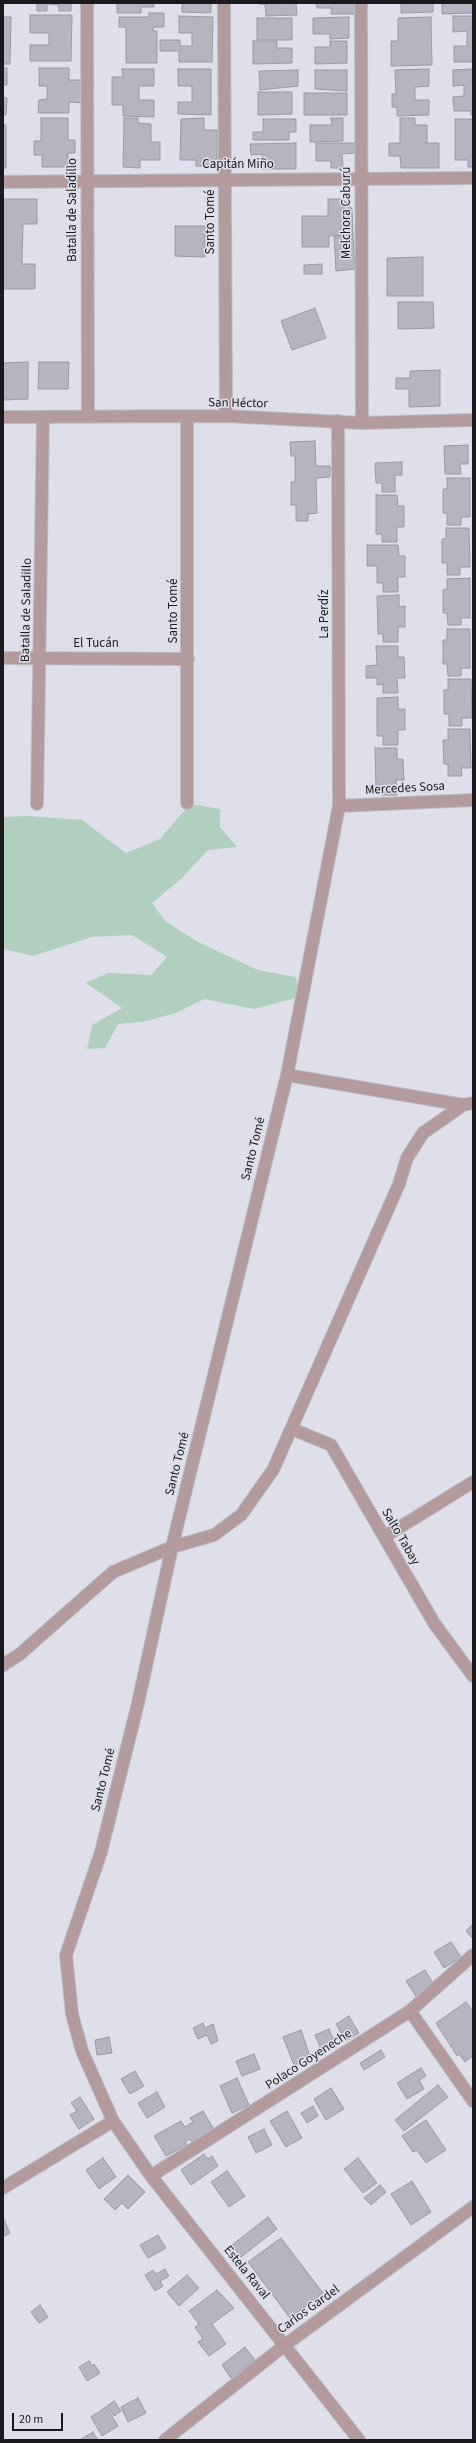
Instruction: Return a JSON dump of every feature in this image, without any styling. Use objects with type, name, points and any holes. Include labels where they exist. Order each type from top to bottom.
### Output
[{"type":"street","name":"Batalla de Saladillo","points":[[86,3],[88,417]]},
{"type":"street","name":"Santo Tomé","points":[[224,3],[226,416]]},
{"type":"street","name":"Melchora Caburú","points":[[361,3],[362,423]]},
{"type":"street","name":"Capitán Miño","points":[[3,182],[87,180],[473,178]]},
{"type":"street","name":"San Héctor","points":[[3,417],[187,418],[226,416],[362,423],[473,420]]},
{"type":"street","name":"Batalla de Saladillo","points":[[37,804],[43,417]]},
{"type":"street","name":"Santo Tomé","points":[[187,418],[187,803]]},
{"type":"street","name":"La Perdíz","points":[[338,421],[339,806]]},
{"type":"street","name":"El Tucán","points":[[3,658],[188,659]]},
{"type":"street","name":"Mercedes Sosa","points":[[339,806],[473,800]]},
{"type":"street","name":"Santo Tomé","points":[[113,2121],[82,2051],[72,2014],[66,1955],[100,1852],[138,1703],[172,1547],[287,1075],[339,806]]},
{"type":"street","points":[[287,1075],[468,1104]]},
{"type":"street","points":[[3,1665],[20,1654],[113,1572],[172,1547],[214,1535],[241,1515],[274,1470],[399,1184],[407,1158],[423,1133],[468,1104]]},
{"type":"street","name":"Salto Tabay","points":[[292,1429],[331,1445],[434,1623],[473,1676]]},
{"type":"street","points":[[384,1537],[473,1482]]},
{"type":"street","name":"Polaco Goyeneche","points":[[151,2176],[410,2012],[473,1955]]},
{"type":"street","points":[[410,2012],[473,2101]]},
{"type":"street","points":[[3,2188],[113,2121]]},
{"type":"street","name":"Estela Raval","points":[[113,2121],[151,2176],[359,2440]]},
{"type":"street","name":"Carlos Gardel","points":[[165,2440],[285,2345],[473,2207]]},
{"type":"green space","points":[[190,804],[220,809],[220,827],[237,847],[208,850],[182,878],[152,903],[165,921],[198,942],[258,970],[296,977],[300,997],[254,1009],[204,999],[176,1013],[147,1021],[118,1024],[105,1048],[87,1049],[92,1025],[122,1008],[86,983],[108,973],[151,975],[167,957],[132,935],[92,937],[33,956],[3,949],[3,817],[27,816],[82,820],[126,853],[160,839]]},
{"type":"building","points":[[37,3],[71,3],[71,11],[59,11],[59,5],[47,4],[47,11],[37,11]]},
{"type":"building","points":[[117,3],[154,3],[154,7],[141,7],[141,13],[117,13]]},
{"type":"building","points":[[182,3],[211,3],[211,13],[182,12]]},
{"type":"building","points":[[296,3],[297,15],[266,16],[265,4],[259,4]]},
{"type":"building","points":[[316,3],[358,3],[358,14],[331,14],[332,8],[317,8]]},
{"type":"building","points":[[401,3],[433,3],[433,12],[401,13]]},
{"type":"building","points":[[442,3],[473,3],[473,13],[442,14]]},
{"type":"building","points":[[149,13],[164,13],[164,27],[153,27],[153,31],[157,31],[157,63],[126,63],[126,27],[119,27],[119,17],[149,17]]},
{"type":"building","points":[[30,15],[72,15],[71,61],[30,61],[30,45],[49,45],[49,33],[30,33]]},
{"type":"building","points":[[179,16],[213,17],[212,62],[179,62],[179,51],[160,51],[160,40],[180,40],[180,46],[192,46],[192,33],[179,33]]},
{"type":"building","points":[[453,16],[473,16],[473,62],[454,62],[454,46],[467,46],[467,31],[453,32]]},
{"type":"building","points":[[3,17],[11,17],[10,64],[3,64]]},
{"type":"building","points":[[349,17],[349,38],[330,39],[330,34],[313,34],[313,18]]},
{"type":"building","points":[[431,17],[432,65],[391,66],[391,41],[398,41],[398,18]]},
{"type":"building","points":[[257,18],[292,18],[292,40],[257,40]]},
{"type":"building","points":[[253,41],[277,41],[277,48],[292,48],[292,63],[253,64]]},
{"type":"building","points":[[330,41],[347,41],[347,63],[315,64],[315,47],[330,47]]},
{"type":"building","points":[[3,68],[7,68],[7,85],[3,85]]},
{"type":"building","points":[[39,68],[69,68],[69,80],[85,80],[85,103],[69,102],[69,113],[38,113],[39,100],[47,99],[47,86],[39,86]]},
{"type":"building","points":[[122,69],[154,69],[154,86],[139,86],[139,100],[154,100],[154,117],[123,116],[123,105],[112,105],[112,77],[123,77]]},
{"type":"building","points":[[178,69],[211,69],[211,115],[178,114],[178,102],[192,102],[192,86],[178,86]]},
{"type":"building","points":[[429,69],[429,86],[415,87],[415,100],[429,100],[429,115],[397,116],[397,107],[392,107],[392,94],[396,94],[395,70]]},
{"type":"building","points":[[473,69],[473,115],[471,115],[471,111],[454,111],[453,97],[464,96],[464,85],[453,86],[453,70]]},
{"type":"building","points":[[298,70],[298,86],[260,90],[259,71]]},
{"type":"building","points":[[315,70],[347,70],[347,91],[315,89]]},
{"type":"building","points":[[258,92],[292,92],[292,114],[258,115]]},
{"type":"building","points":[[304,93],[347,93],[347,115],[304,115]]},
{"type":"building","points":[[3,97],[7,98],[6,115],[3,115]]},
{"type":"building","points":[[41,118],[68,118],[68,140],[75,140],[75,153],[68,153],[68,167],[42,167],[42,155],[34,155],[34,141],[41,141]]},
{"type":"building","points":[[124,118],[138,118],[138,123],[151,124],[151,142],[160,142],[160,160],[140,160],[140,168],[123,167]]},
{"type":"building","points":[[204,118],[204,130],[217,130],[217,166],[196,166],[196,160],[180,160],[181,119]]},
{"type":"building","points":[[331,118],[343,118],[343,141],[310,142],[310,125],[332,125]]},
{"type":"building","points":[[400,118],[415,118],[415,125],[427,125],[427,143],[439,143],[439,168],[401,168],[400,156],[389,156],[389,143],[400,143]]},
{"type":"building","points":[[263,119],[296,119],[296,132],[289,132],[289,140],[253,140],[253,132],[263,132]]},
{"type":"building","points":[[455,119],[473,119],[473,167],[468,167],[468,160],[455,160]]},
{"type":"building","points":[[3,125],[6,125],[6,168],[3,168]]},
{"type":"building","points":[[296,143],[296,169],[262,169],[262,154],[251,155],[250,144]]},
{"type":"building","points":[[316,143],[356,143],[356,153],[342,154],[343,168],[331,168],[331,161],[316,161]]},
{"type":"building","points":[[3,199],[37,199],[37,224],[23,224],[22,264],[35,264],[35,289],[3,289]]},
{"type":"building","points":[[328,199],[343,199],[352,209],[353,235],[329,236],[329,247],[302,247],[302,216],[328,216]]},
{"type":"building","points":[[175,226],[205,226],[205,257],[175,256]]},
{"type":"building","points":[[353,235],[355,269],[336,271],[334,236]]},
{"type":"building","points":[[423,257],[423,296],[387,296],[387,258]]},
{"type":"building","points":[[322,264],[322,274],[304,274],[304,265]]},
{"type":"building","points":[[398,302],[433,302],[434,328],[398,329]]},
{"type":"building","points":[[315,308],[326,338],[292,350],[281,321]]},
{"type":"building","points":[[28,362],[28,399],[3,400],[3,363]]},
{"type":"building","points":[[39,362],[69,362],[68,389],[38,389]]},
{"type":"building","points":[[440,370],[440,406],[409,407],[409,389],[396,389],[396,378],[410,378],[410,371]]},
{"type":"building","points":[[315,441],[316,466],[330,466],[330,477],[316,478],[317,513],[308,514],[308,521],[296,521],[296,505],[291,505],[291,482],[295,482],[295,456],[291,456],[290,442]]},
{"type":"building","points":[[468,445],[468,464],[460,464],[461,474],[445,474],[444,446]]},
{"type":"building","points":[[402,462],[402,475],[395,475],[395,492],[382,492],[382,483],[376,483],[375,463]]},
{"type":"building","points":[[447,478],[470,478],[470,517],[461,517],[461,525],[447,525],[447,513],[443,513],[443,489],[447,489]]},
{"type":"building","points":[[376,495],[397,495],[398,506],[404,506],[404,527],[397,527],[397,542],[382,542],[382,534],[376,534]]},
{"type":"building","points":[[446,528],[469,528],[470,567],[460,567],[460,575],[447,575],[447,563],[442,563],[442,539],[446,539]]},
{"type":"building","points":[[367,545],[398,545],[399,556],[405,556],[405,577],[398,577],[398,592],[383,592],[383,583],[377,583],[377,566],[367,566]]},
{"type":"building","points":[[470,578],[470,618],[461,618],[461,625],[448,625],[447,613],[443,613],[443,590],[447,589],[447,579]]},
{"type":"building","points":[[399,595],[399,607],[405,606],[405,627],[398,627],[398,642],[383,642],[383,634],[378,634],[377,596]]},
{"type":"building","points":[[447,629],[470,629],[470,668],[461,668],[461,676],[448,676],[447,664],[443,664],[443,640],[447,640]]},
{"type":"building","points":[[376,646],[398,646],[398,657],[404,657],[405,678],[397,678],[398,693],[383,693],[383,684],[377,685],[377,678],[366,678],[366,666],[377,665]]},
{"type":"building","points":[[448,679],[471,679],[472,718],[462,718],[462,726],[449,726],[449,714],[444,714],[444,690],[448,690]]},
{"type":"building","points":[[398,697],[398,709],[405,709],[405,730],[398,730],[398,745],[383,745],[383,736],[377,736],[377,698]]},
{"type":"building","points":[[448,729],[470,729],[471,768],[461,768],[462,776],[448,776],[448,764],[444,764],[443,740],[448,740]]},
{"type":"building","points":[[375,748],[397,748],[397,759],[403,759],[404,780],[396,780],[397,795],[382,795],[382,786],[376,786]]},
{"type":"building","points":[[473,1924],[473,1939],[466,1931]]},
{"type":"building","points":[[451,1942],[461,1957],[444,1968],[434,1952]]},
{"type":"building","points":[[425,1970],[435,1987],[417,1998],[406,1981]]},
{"type":"building","points":[[466,2002],[473,2011],[473,2056],[465,2062],[459,2054],[457,2056],[436,2023]]},
{"type":"building","points":[[349,2016],[359,2033],[346,2041],[336,2024]]},
{"type":"building","points":[[203,2023],[205,2028],[213,2024],[218,2041],[211,2044],[207,2035],[198,2039],[193,2028]]},
{"type":"building","points":[[329,2029],[336,2046],[322,2052],[315,2035]]},
{"type":"building","points":[[301,2030],[311,2059],[294,2065],[283,2037]]},
{"type":"building","points":[[109,2037],[112,2053],[97,2055],[95,2040]]},
{"type":"building","points":[[381,2050],[385,2057],[364,2070],[360,2063]]},
{"type":"building","points":[[254,2054],[260,2069],[242,2076],[236,2061]]},
{"type":"building","points":[[421,2068],[426,2076],[419,2080],[424,2089],[407,2099],[397,2083]]},
{"type":"building","points":[[135,2071],[144,2086],[130,2094],[121,2079]]},
{"type":"building","points":[[237,2078],[249,2105],[232,2113],[220,2086]]},
{"type":"building","points":[[438,2085],[448,2097],[404,2131],[395,2120]]},
{"type":"building","points":[[331,2088],[344,2109],[326,2120],[314,2099]]},
{"type":"building","points":[[157,2092],[165,2107],[147,2118],[138,2103]]},
{"type":"building","points":[[80,2097],[94,2119],[79,2129],[70,2115],[77,2111],[71,2103]]},
{"type":"building","points":[[313,2106],[318,2116],[307,2123],[301,2113]]},
{"type":"building","points":[[203,2111],[213,2128],[193,2143],[190,2139],[185,2142],[187,2145],[166,2156],[154,2136],[181,2121],[185,2127],[193,2122],[190,2118]]},
{"type":"building","points":[[287,2111],[302,2138],[286,2147],[270,2121]]},
{"type":"building","points":[[426,2120],[446,2150],[426,2163],[417,2150],[413,2152],[402,2136]]},
{"type":"building","points":[[264,2129],[272,2145],[256,2153],[248,2137]]},
{"type":"building","points":[[204,2154],[208,2159],[212,2156],[218,2166],[191,2185],[181,2170]]},
{"type":"building","points":[[103,2158],[116,2177],[99,2189],[86,2170]]},
{"type":"building","points":[[358,2158],[377,2183],[363,2193],[344,2169]]},
{"type":"building","points":[[227,2171],[245,2196],[229,2207],[211,2182]]},
{"type":"building","points":[[128,2175],[145,2192],[128,2209],[122,2203],[115,2210],[104,2199]]},
{"type":"building","points":[[412,2181],[431,2212],[411,2225],[391,2194]]},
{"type":"building","points":[[380,2185],[386,2192],[371,2205],[364,2198]]},
{"type":"building","points":[[268,2217],[277,2229],[241,2257],[232,2245]]},
{"type":"building","points":[[4,2220],[10,2233],[3,2237],[3,2221]]},
{"type":"building","points":[[158,2235],[166,2248],[148,2258],[140,2245]]},
{"type":"building","points":[[281,2238],[323,2293],[290,2318],[248,2262]]},
{"type":"building","points":[[165,2269],[169,2276],[160,2281],[163,2286],[155,2291],[145,2275],[153,2270],[156,2274]]},
{"type":"building","points":[[187,2275],[199,2288],[179,2306],[167,2292]]},
{"type":"building","points":[[217,2290],[234,2308],[212,2324],[226,2344],[209,2356],[198,2342],[203,2339],[195,2327],[199,2324],[189,2311]]},
{"type":"building","points":[[40,2305],[48,2317],[39,2323],[31,2312]]},
{"type":"building","points":[[245,2347],[255,2360],[231,2378],[222,2365]]},
{"type":"building","points":[[89,2361],[92,2366],[94,2364],[100,2373],[87,2381],[79,2367]]},
{"type":"building","points":[[138,2398],[146,2413],[128,2422],[121,2407]]},
{"type":"building","points":[[114,2401],[121,2411],[114,2416],[107,2406]]},
{"type":"building","points":[[106,2407],[118,2426],[102,2436],[91,2417]]},
{"type":"building","points":[[93,2432],[98,2440],[80,2440]]}]
